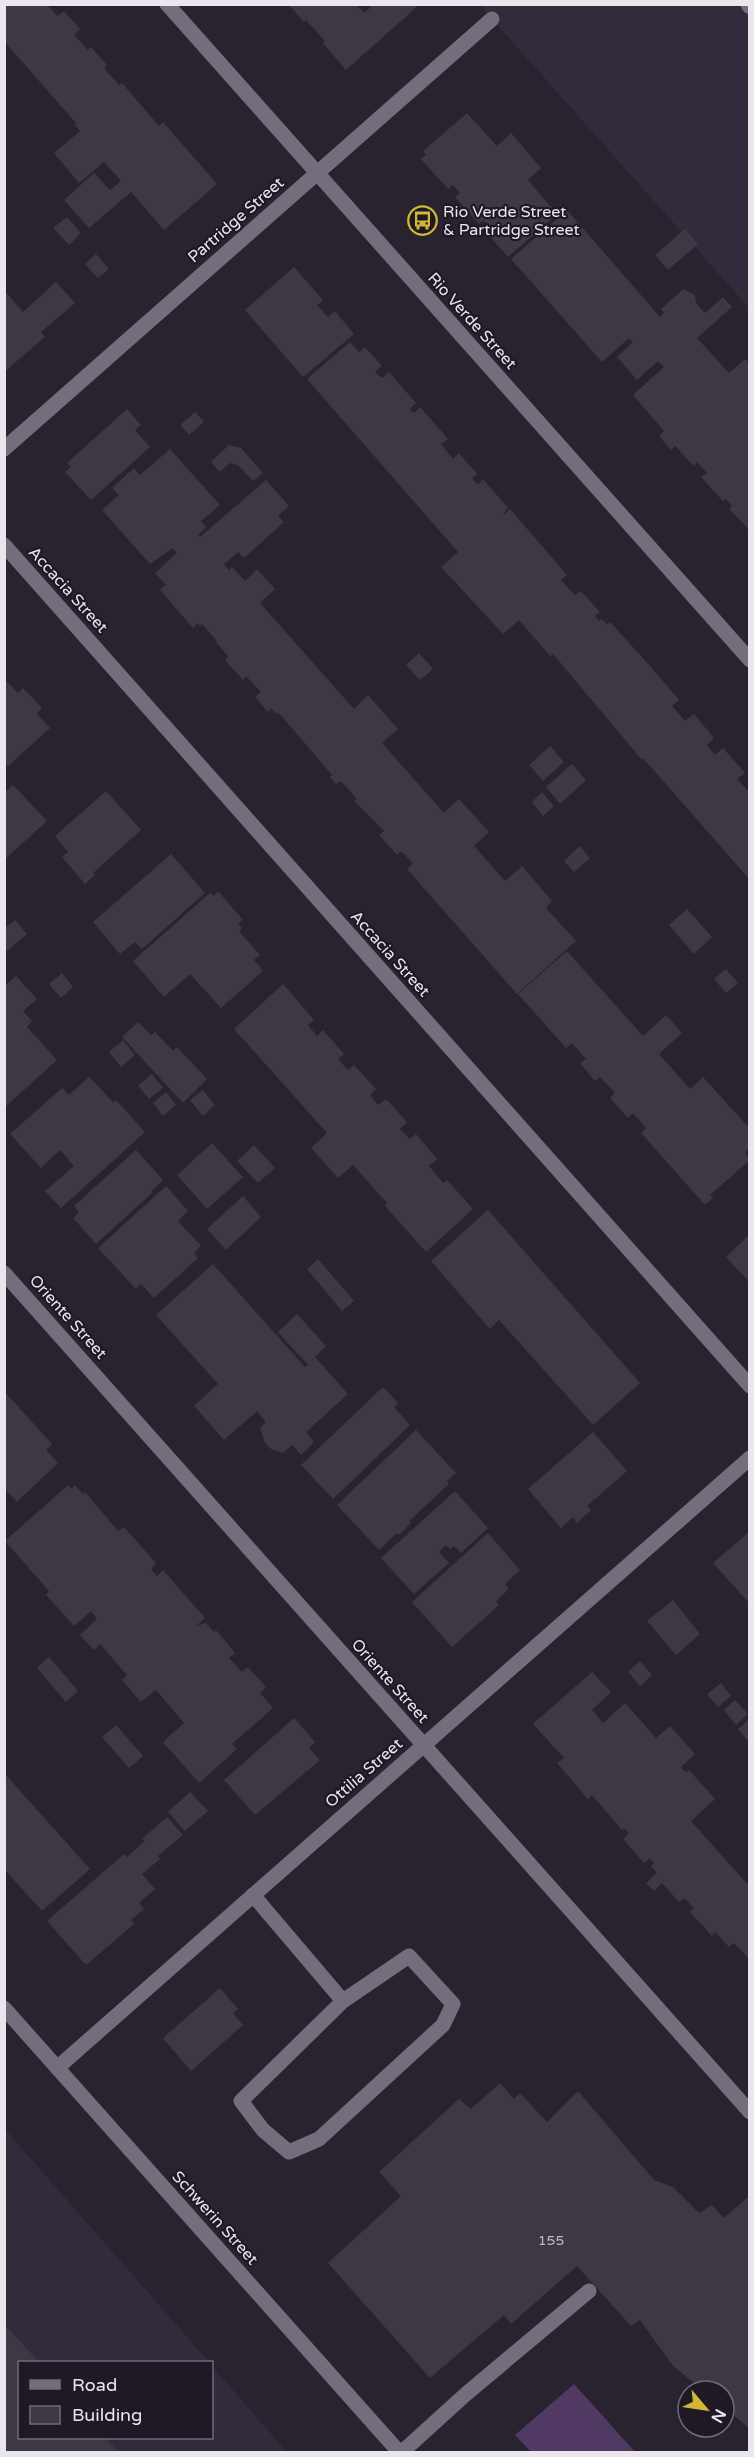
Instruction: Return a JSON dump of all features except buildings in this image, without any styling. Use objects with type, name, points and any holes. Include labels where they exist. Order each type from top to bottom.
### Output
[{"type":"street","name":"Rio Verde Street","points":[[167,4],[750,660]]},
{"type":"street","name":"Partridge Street","points":[[4,449],[492,19]]},
{"type":"street","name":"Accacia Street","points":[[4,545],[750,1386]]},
{"type":"street","name":"Oriente Street","points":[[4,1273],[750,2112]]},
{"type":"street","name":"Ottilia Street","points":[[57,2068],[750,1458]]},
{"type":"street","points":[[253,1894],[343,2001]]},
{"type":"street","points":[[409,1956],[453,2004],[443,2025],[319,2139],[289,2152],[263,2130],[241,2101],[343,2001],[409,1956]]},
{"type":"street","name":"Schwerin Street","points":[[4,2008],[400,2452]]},
{"type":"street","points":[[400,2452],[589,2291]]},
{"type":"shaded area","points":[[480,5],[749,5],[749,308],[492,19]]},
{"type":"shaded area","points":[[4,2128],[208,2361],[18,2361],[18,2439],[213,2439],[213,2367],[287,2452],[5,2452]]},
{"type":"shaded area","points":[[574,2384],[635,2452],[531,2452],[515,2435]]},
{"type":"place","name":"Rio Verde Street & Partridge Street","points":[[422,221]]}]
